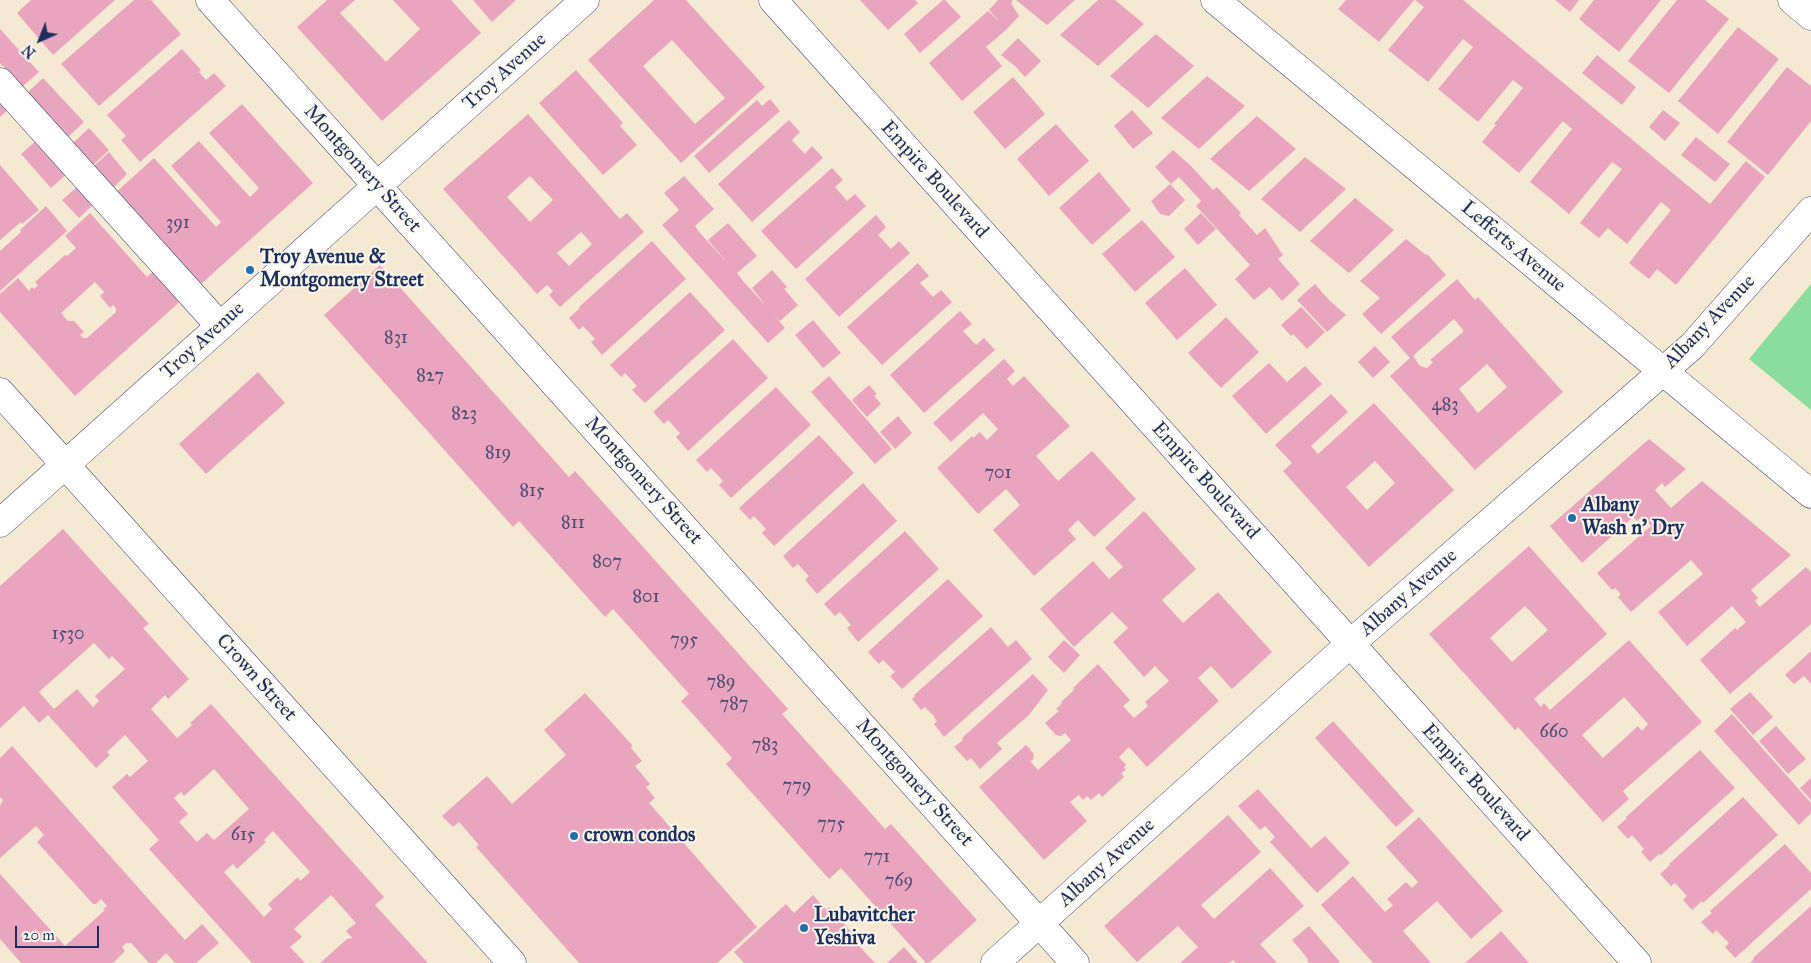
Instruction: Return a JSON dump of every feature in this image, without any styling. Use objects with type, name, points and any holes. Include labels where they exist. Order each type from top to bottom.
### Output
[{"type":"street","name":"Montgomery Street","points":[[210,0],[1076,963]]},
{"type":"street","name":"Troy Avenue","points":[[0,523],[585,0]]},
{"type":"street","name":"Empire Boulevard","points":[[772,0],[1637,963]]},
{"type":"street","name":"Lefferts Avenue","points":[[1215,0],[1811,494]]},
{"type":"street","points":[[1792,0],[1811,16]]},
{"type":"street","points":[[0,82],[220,326]]},
{"type":"street","name":"Albany Avenue","points":[[995,963],[1350,644],[1692,346],[1811,211]]},
{"type":"street","name":"Crown Street","points":[[0,392],[512,963]]},
{"type":"green space","points":[[1811,284],[1811,410],[1749,359]]},
{"type":"building","points":[[31,0],[115,0],[53,55],[17,13]]},
{"type":"building","points":[[134,0],[151,0],[181,34],[99,106],[61,64]]},
{"type":"building","points":[[327,0],[355,0],[340,13],[386,62],[420,29],[393,0],[451,0],[481,33],[382,121],[297,27]]},
{"type":"building","points":[[473,0],[516,0],[492,22]]},
{"type":"building","points":[[654,0],[686,0],[765,87],[681,163],[588,60]],"holes":[[[672,40],[725,98],[695,124],[643,66]]]},
{"type":"building","points":[[860,0],[915,0],[918,3],[888,30]]},
{"type":"building","points":[[943,0],[961,17],[920,53],[904,34]]},
{"type":"building","points":[[998,0],[1013,1],[1011,3],[1019,16],[986,47],[1002,66],[962,101],[929,63],[988,11],[1000,22],[989,10]]},
{"type":"building","points":[[1016,0],[1075,0],[1047,25]]},
{"type":"building","points":[[1098,0],[1115,0],[1144,24],[1098,66],[1060,35]]},
{"type":"building","points":[[1346,0],[1414,0],[1379,42],[1338,9]]},
{"type":"building","points":[[1415,0],[1463,0],[1710,204],[1746,161],[1765,177],[1676,285],[1657,269],[1649,279],[1629,263],[1671,210],[1661,202],[1627,244],[1608,228],[1599,238],[1580,223],[1622,169],[1612,162],[1569,214],[1530,182],[1572,129],[1563,121],[1519,173],[1482,142],[1523,88],[1513,80],[1478,122],[1438,89],[1473,47],[1463,39],[1428,82],[1388,50],[1424,7]]},
{"type":"building","points":[[1555,0],[1579,0],[1570,12]]},
{"type":"building","points":[[1594,0],[1661,0],[1619,52],[1579,19]]},
{"type":"building","points":[[1677,0],[1705,0],[1729,19],[1669,93],[1628,61]]},
{"type":"building","points":[[1738,27],[1779,59],[1718,134],[1678,101]]},
{"type":"building","points":[[0,29],[39,72],[22,87],[0,63]]},
{"type":"building","points":[[1156,34],[1194,66],[1148,108],[1110,76]]},
{"type":"building","points":[[1018,38],[1041,61],[1025,77],[1001,55]]},
{"type":"building","points":[[182,49],[201,70],[199,72],[206,80],[214,73],[226,86],[140,162],[121,140],[126,136],[107,115]]},
{"type":"building","points":[[1597,55],[1636,87],[1622,105],[1582,73]]},
{"type":"building","points":[[1787,67],[1811,86],[1811,121],[1768,175],[1727,142]]},
{"type":"building","points":[[576,70],[623,123],[620,126],[637,145],[603,175],[539,103]]},
{"type":"building","points":[[1207,76],[1245,106],[1199,149],[1161,118]]},
{"type":"building","points":[[1013,77],[1045,114],[1005,149],[973,112]]},
{"type":"building","points":[[43,78],[84,122],[68,137],[27,93]]},
{"type":"building","points":[[0,93],[12,106],[0,117]]},
{"type":"building","points":[[770,99],[780,111],[709,173],[694,156],[757,100],[762,106]]},
{"type":"building","points":[[242,104],[313,183],[200,285],[114,194],[154,158],[216,227],[221,222],[171,166],[199,141],[250,197],[259,188],[209,133]]},
{"type":"building","points":[[1132,110],[1153,133],[1133,149],[1114,126]]},
{"type":"building","points":[[1663,110],[1680,123],[1665,141],[1649,127]]},
{"type":"building","points":[[528,114],[620,219],[627,213],[644,232],[560,307],[549,295],[553,291],[547,285],[537,294],[443,189]],"holes":[[[530,176],[553,200],[530,222],[507,197]],[[581,232],[592,244],[569,266],[557,253]]]},
{"type":"building","points":[[1257,116],[1296,149],[1249,191],[1210,159]]},
{"type":"building","points":[[789,120],[800,132],[792,140],[798,147],[805,154],[812,146],[823,158],[752,222],[718,184]]},
{"type":"building","points":[[1056,124],[1089,161],[1049,196],[1017,159]]},
{"type":"building","points":[[89,128],[109,150],[92,166],[72,144]]},
{"type":"building","points":[[1696,137],[1730,164],[1715,182],[1681,155]]},
{"type":"building","points":[[38,139],[68,173],[51,188],[21,154]]},
{"type":"building","points":[[1173,150],[1213,190],[1217,187],[1241,213],[1239,215],[1257,235],[1265,228],[1283,255],[1278,259],[1300,284],[1282,301],[1270,287],[1254,300],[1235,279],[1250,265],[1196,206],[1201,201],[1179,177],[1171,184],[1155,167]]},
{"type":"building","points":[[109,152],[127,174],[112,189],[92,168]]},
{"type":"building","points":[[1305,157],[1346,189],[1300,232],[1261,199]]},
{"type":"building","points":[[0,165],[39,210],[0,240]]},
{"type":"building","points":[[832,168],[843,180],[835,187],[847,201],[855,194],[866,206],[796,269],[761,231]]},
{"type":"building","points":[[1099,172],[1131,210],[1092,245],[1059,208]]},
{"type":"building","points":[[684,176],[714,209],[695,226],[700,233],[729,265],[708,240],[728,223],[757,256],[737,273],[743,281],[767,307],[752,288],[772,270],[787,287],[784,289],[798,305],[780,321],[774,315],[785,328],[768,343],[662,225],[679,210],[664,193]]},
{"type":"building","points":[[1170,184],[1185,200],[1169,216],[1160,214],[1151,201]]},
{"type":"building","points":[[79,185],[95,203],[79,218],[62,200]]},
{"type":"building","points":[[1355,198],[1394,230],[1349,273],[1310,241]]},
{"type":"building","points":[[46,206],[67,231],[0,291],[0,251]]},
{"type":"building","points":[[90,213],[147,277],[158,267],[185,297],[75,396],[0,312],[0,294],[18,278],[29,291],[32,287],[34,289],[38,285],[35,282],[65,255],[67,256],[76,248],[65,236]],"holes":[[[95,282],[104,292],[100,296],[110,308],[113,305],[116,308],[116,312],[87,338],[83,338],[80,335],[84,332],[74,321],[68,321],[61,313]]]},
{"type":"building","points":[[1201,213],[1216,229],[1198,245],[1184,229]]},
{"type":"building","points":[[876,215],[886,227],[878,235],[891,249],[899,241],[910,253],[839,317],[805,279]]},
{"type":"building","points":[[1142,220],[1175,257],[1135,292],[1102,254]]},
{"type":"building","points":[[1406,239],[1427,254],[1446,275],[1381,334],[1362,314],[1380,298],[1360,281]]},
{"type":"building","points":[[652,241],[686,279],[602,355],[591,342],[595,339],[583,326],[579,330],[569,318]]},
{"type":"building","points":[[918,263],[929,276],[920,283],[933,297],[941,290],[952,302],[882,365],[847,327]]},
{"type":"building","points":[[380,265],[569,477],[575,471],[661,567],[788,709],[782,714],[885,829],[891,824],[977,920],[929,963],[926,963],[841,868],[829,879],[726,764],[732,758],[681,701],[689,694],[631,629],[613,609],[605,617],[519,521],[513,527],[324,315]]},
{"type":"building","points":[[1185,268],[1217,305],[1177,340],[1145,303]]},
{"type":"building","points":[[1457,279],[1475,300],[1478,297],[1563,392],[1475,470],[1390,376],[1410,358],[1391,337]],"holes":[[[1454,319],[1463,332],[1430,360],[1433,362],[1427,368],[1420,366],[1413,356]],[[1487,364],[1507,387],[1478,413],[1459,389]]]},
{"type":"building","points":[[1315,284],[1346,315],[1327,332],[1297,300]]},
{"type":"building","points":[[690,292],[725,330],[645,403],[632,390],[637,386],[625,373],[621,377],[610,365]]},
{"type":"building","points":[[1301,307],[1325,332],[1307,349],[1293,334],[1291,336],[1281,325]]},
{"type":"building","points":[[960,311],[972,324],[963,331],[976,345],[984,338],[995,350],[924,413],[890,375]]},
{"type":"building","points":[[1226,317],[1259,352],[1221,388],[1188,353]]},
{"type":"building","points":[[813,320],[841,353],[823,368],[795,335]]},
{"type":"building","points":[[733,339],[768,378],[688,451],[676,437],[680,433],[668,420],[664,424],[653,412]]},
{"type":"building","points":[[1375,346],[1390,362],[1373,378],[1358,362]]},
{"type":"building","points":[[1004,359],[1015,371],[1007,379],[1013,386],[1024,376],[1070,426],[1036,456],[1058,481],[1092,451],[1136,499],[1094,537],[1078,520],[1068,530],[1076,539],[1034,576],[993,530],[1020,505],[1006,489],[978,514],[937,468],[972,436],[973,438],[980,432],[987,440],[998,429],[983,413],[951,442],[933,423]]},
{"type":"building","points":[[1269,363],[1287,382],[1305,366],[1322,384],[1266,434],[1232,396]]},
{"type":"building","points":[[258,372],[285,403],[206,474],[179,444]]},
{"type":"building","points":[[829,376],[892,449],[875,464],[811,392]]},
{"type":"building","points":[[869,385],[877,394],[874,396],[881,404],[867,417],[852,400]]},
{"type":"building","points":[[776,387],[811,425],[731,498],[719,485],[723,481],[711,468],[707,472],[696,460]]},
{"type":"building","points":[[1331,394],[1348,412],[1311,446],[1318,454],[1374,403],[1454,490],[1369,567],[1283,471],[1292,463],[1275,445]],"holes":[[[1375,461],[1395,483],[1367,510],[1346,487]]]},
{"type":"building","points":[[898,416],[912,433],[895,449],[880,432]]},
{"type":"building","points":[[819,435],[854,473],[774,546],[762,533],[766,529],[754,516],[750,520],[739,508]]},
{"type":"building","points":[[1649,439],[1686,469],[1665,487],[1662,483],[1655,490],[1671,508],[1702,481],[1791,555],[1751,590],[1758,598],[1755,601],[1760,607],[1806,567],[1811,572],[1811,624],[1730,694],[1700,660],[1735,628],[1737,630],[1746,622],[1732,606],[1687,646],[1658,612],[1703,574],[1691,560],[1631,612],[1618,597],[1621,594],[1615,588],[1612,590],[1597,573],[1651,526],[1642,516],[1637,521],[1633,517],[1582,563],[1550,526]]},
{"type":"building","points":[[863,483],[897,521],[817,594],[805,580],[809,576],[798,564],[793,568],[783,556]]},
{"type":"building","points":[[1144,511],[1196,569],[1162,600],[1183,623],[1218,592],[1272,652],[1232,689],[1211,666],[1198,678],[1219,701],[1147,767],[1129,747],[1119,757],[1126,765],[1124,767],[1126,770],[1121,773],[1124,777],[1102,797],[1099,793],[1091,800],[1087,796],[1083,800],[1079,795],[1070,802],[1087,821],[1044,860],[979,787],[1026,745],[1034,754],[1033,760],[1030,761],[1038,770],[1071,740],[1065,733],[1061,736],[1056,735],[1045,723],[1059,711],[1056,709],[1074,690],[1073,688],[1098,664],[1130,700],[1123,706],[1134,718],[1148,706],[1145,702],[1169,681],[1155,666],[1144,677],[1113,642],[1128,628],[1112,612],[1074,647],[1040,609],[1093,561],[1109,579],[1123,567],[1105,548]]},
{"type":"building","points":[[63,529],[149,624],[143,628],[189,679],[168,699],[165,695],[151,709],[177,738],[211,704],[384,897],[375,905],[428,963],[320,963],[347,939],[352,938],[346,931],[356,923],[331,895],[294,929],[302,937],[290,947],[305,963],[252,963],[149,849],[159,840],[112,787],[127,774],[130,777],[148,761],[125,735],[107,752],[110,755],[96,768],[48,715],[39,723],[24,706],[0,728],[0,586]],"holes":[[[94,643],[109,659],[112,656],[125,669],[95,696],[99,701],[93,707],[77,689],[54,709],[39,692]],[[214,769],[249,809],[214,840],[207,833],[197,842],[179,822],[188,814],[174,798],[181,792],[184,796]],[[273,831],[310,872],[300,881],[298,877],[268,904],[272,909],[264,917],[224,872],[233,864],[237,869],[266,842],[264,840]]]},
{"type":"building","points":[[905,531],[939,569],[858,642],[847,628],[851,625],[840,612],[835,616],[824,604]]},
{"type":"building","points":[[1529,546],[1607,634],[1534,699],[1541,707],[1544,703],[1550,710],[1629,640],[1702,722],[1623,791],[1629,799],[1603,822],[1518,727],[1515,730],[1429,634]],"holes":[[[1525,606],[1548,630],[1512,662],[1490,638]],[[1624,697],[1648,724],[1642,731],[1638,726],[1603,758],[1582,735]]]},
{"type":"building","points":[[948,579],[983,616],[902,689],[890,676],[895,672],[883,660],[879,664],[868,652]]},
{"type":"building","points":[[991,627],[1008,647],[1016,640],[1032,659],[944,737],[934,724],[937,721],[932,714],[925,707],[921,710],[912,699],[914,695]]},
{"type":"building","points":[[1064,640],[1080,655],[1064,673],[1048,657]]},
{"type":"building","points":[[1811,651],[1811,684],[1804,676],[1794,684],[1785,675]]},
{"type":"building","points":[[1033,674],[1048,690],[1029,715],[997,743],[1002,749],[980,769],[971,758],[967,761],[954,747]]},
{"type":"building","points":[[1750,692],[1773,717],[1753,735],[1730,709]]},
{"type":"building","name":"crown condos","points":[[585,693],[632,745],[631,748],[642,761],[635,766],[650,784],[646,787],[655,798],[649,803],[757,927],[717,963],[579,963],[476,847],[479,845],[459,822],[453,827],[442,816],[487,776],[512,804],[566,755],[544,730]]},
{"type":"building","points":[[1732,714],[1811,803],[1811,813],[1799,825],[1714,731]]},
{"type":"building","points":[[1333,721],[1414,811],[1396,827],[1315,738]]},
{"type":"building","points":[[1776,726],[1806,759],[1788,774],[1759,741]]},
{"type":"building","points":[[12,746],[185,940],[202,924],[219,943],[196,963],[175,963],[166,953],[156,963],[149,963],[131,943],[126,943],[122,947],[125,951],[113,963],[21,963],[0,939],[0,874],[65,946],[105,910],[103,909],[107,906],[101,899],[96,904],[93,904],[37,842],[44,835],[36,826],[0,858],[0,806],[3,800],[0,797],[0,758]]},
{"type":"building","points":[[1700,750],[1735,788],[1661,855],[1659,854],[1650,862],[1641,852],[1644,849],[1632,835],[1628,839],[1617,827]]},
{"type":"building","points":[[1811,778],[1811,800],[1800,788]]},
{"type":"building","points":[[1258,789],[1311,848],[1325,836],[1350,863],[1317,893],[1270,842],[1275,837],[1265,826],[1260,830],[1238,806]]},
{"type":"building","points":[[1743,797],[1778,835],[1703,903],[1702,901],[1692,910],[1683,900],[1687,896],[1675,883],[1671,886],[1660,874]]},
{"type":"building","points":[[1228,815],[1261,852],[1201,905],[1214,919],[1270,868],[1304,906],[1260,944],[1277,963],[1236,963],[1233,960],[1229,963],[1180,963],[1198,947],[1178,926],[1137,962],[1104,926]]},
{"type":"building","points":[[1419,817],[1503,911],[1471,939],[1437,901],[1403,931],[1431,963],[1373,963],[1321,905],[1353,876],[1385,912],[1393,905],[1387,899],[1406,882],[1412,888],[1418,882],[1386,847]]},
{"type":"building","points":[[1785,844],[1811,873],[1811,889],[1735,958],[1725,947],[1729,943],[1716,930],[1713,934],[1701,922],[1712,913],[1710,911]]},
{"type":"building","name":"Lubavitcher Yeshiva","points":[[813,895],[826,910],[829,907],[861,943],[858,945],[875,963],[744,963],[734,952],[786,904],[794,913]]},
{"type":"building","points":[[1811,906],[1811,963],[1750,963],[1753,958]]},
{"type":"building","points":[[1309,926],[1339,963],[1309,963],[1308,959],[1292,940]]},
{"type":"building","points":[[1501,931],[1529,963],[1465,963],[1497,935]]},
{"type":"building","points":[[904,947],[918,963],[887,963]]},
{"type":"place","name":"Troy Avenue & Montgomery Street","points":[[250,270]]},
{"type":"place","name":"Albany Wash n' Dry","points":[[1572,518]]},
{"type":"place","name":"crown condos","points":[[574,836]]},
{"type":"place","name":"Lubavitcher Yeshiva","points":[[804,928]]}]
